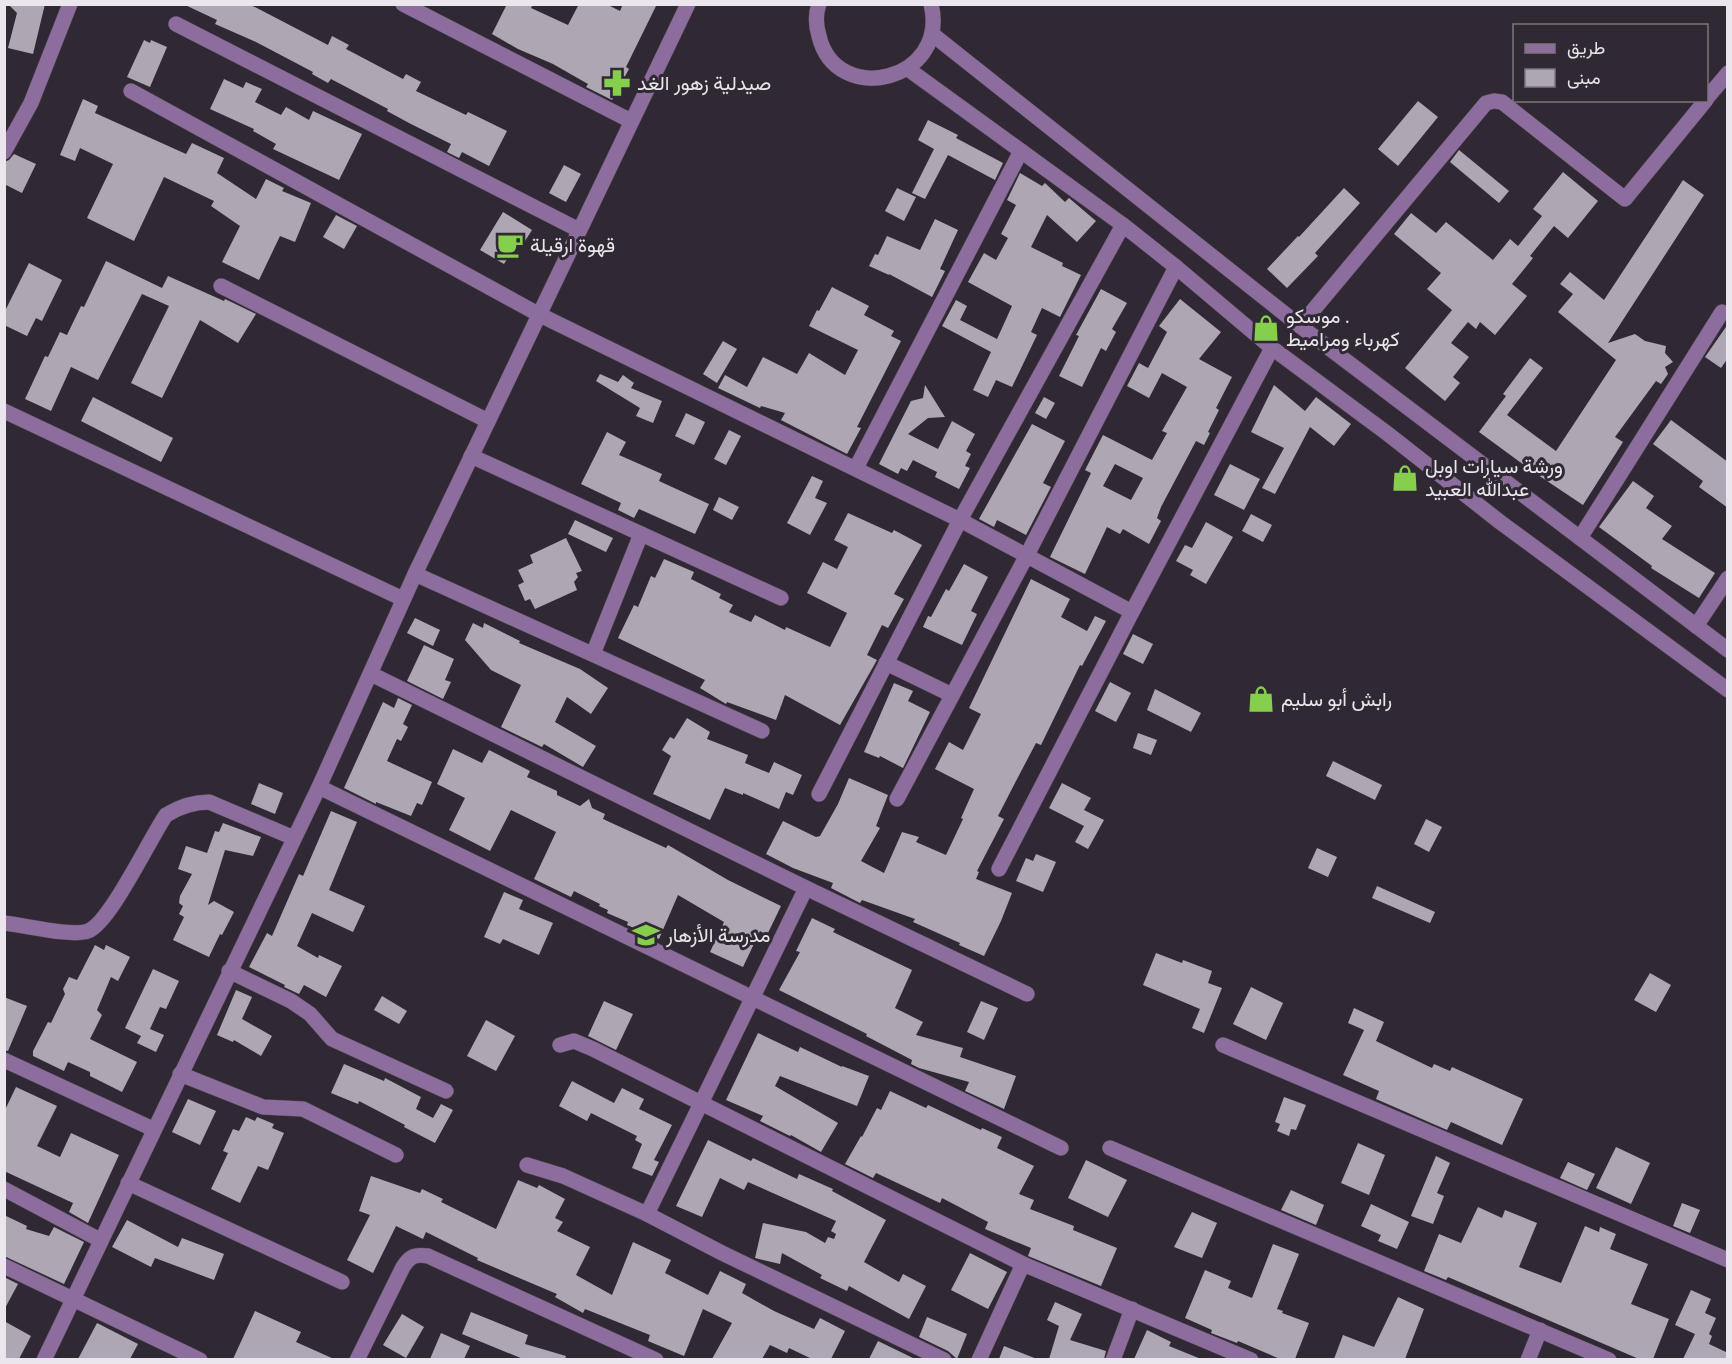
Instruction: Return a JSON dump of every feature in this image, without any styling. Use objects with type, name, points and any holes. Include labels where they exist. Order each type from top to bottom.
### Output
[{"type":"street","points":[[4,152],[31,103],[70,4]]},
{"type":"street","points":[[403,4],[631,121]]},
{"type":"street","points":[[44,1359],[319,787],[403,599],[688,4]]},
{"type":"street","points":[[819,4],[816,26],[820,43],[829,58],[842,69],[858,77],[875,79],[892,76],[908,69],[919,59],[932,34],[931,4]]},
{"type":"street","points":[[176,24],[579,230]]},
{"type":"street","points":[[932,34],[1300,326],[1728,650]]},
{"type":"street","points":[[908,69],[1123,225],[1272,348],[1388,434],[1500,522],[1728,690]]},
{"type":"street","points":[[1708,98],[1728,73]]},
{"type":"street","points":[[131,91],[538,314],[960,520],[1132,612]]},
{"type":"street","points":[[1300,326],[1486,103],[1494,100],[1509,106],[1625,199],[1704,102]]},
{"type":"street","points":[[856,468],[1021,152]]},
{"type":"street","points":[[819,794],[960,520],[1123,225]]},
{"type":"street","points":[[897,799],[1027,555],[1176,267]]},
{"type":"street","points":[[220,286],[488,421]]},
{"type":"street","points":[[1580,538],[1722,312]]},
{"type":"street","points":[[999,869],[1272,348]]},
{"type":"street","points":[[4,411],[403,599]]},
{"type":"street","points":[[471,456],[781,598]]},
{"type":"street","points":[[593,654],[641,534]]},
{"type":"street","points":[[415,574],[762,731]]},
{"type":"street","points":[[1696,626],[1728,578]]},
{"type":"street","points":[[886,663],[952,695]]},
{"type":"street","points":[[371,674],[1027,994]]},
{"type":"street","points":[[319,787],[1061,1148]]},
{"type":"street","points":[[4,923],[63,931],[88,931],[106,915],[166,815],[175,809],[198,802],[209,802],[294,838]]},
{"type":"street","points":[[647,1214],[806,888]]},
{"type":"street","points":[[230,971],[291,1001],[310,1014],[332,1039],[446,1091]]},
{"type":"street","points":[[560,1045],[574,1041],[584,1045],[1023,1264],[1251,1359]]},
{"type":"street","points":[[1223,1045],[1728,1260]]},
{"type":"street","points":[[4,1060],[153,1129]]},
{"type":"street","points":[[180,1074],[262,1107],[303,1109],[396,1155]]},
{"type":"street","points":[[1110,1148],[1610,1359]]},
{"type":"street","points":[[527,1165],[563,1176],[647,1214],[722,1253],[944,1359]]},
{"type":"street","points":[[128,1183],[342,1282]]},
{"type":"street","points":[[4,1189],[100,1240]]},
{"type":"street","points":[[360,1359],[403,1267],[408,1258],[417,1254],[428,1256],[656,1359]]},
{"type":"street","points":[[979,1359],[1023,1264]]},
{"type":"street","points":[[4,1266],[200,1359]]},
{"type":"street","points":[[1113,1359],[1132,1309]]},
{"type":"street","points":[[1528,1359],[1540,1330]]},
{"type":"building","points":[[8,4],[45,4],[33,54],[8,48],[17,13]]},
{"type":"building","points":[[183,4],[249,4],[328,45],[332,36],[349,45],[346,49],[403,79],[406,74],[421,82],[416,91],[466,115],[468,112],[507,131],[489,166],[462,152],[459,158],[447,152],[451,144],[331,79],[328,83],[312,74],[313,72],[256,42],[215,24],[217,20]]},
{"type":"building","points":[[507,4],[533,4],[531,8],[568,25],[579,4],[606,4],[620,11],[623,4],[657,4],[626,67],[629,69],[612,100],[586,87],[588,84],[553,64],[518,49],[492,34]]},
{"type":"building","points":[[144,40],[150,43],[151,40],[167,47],[150,87],[127,77]]},
{"type":"building","points":[[224,79],[243,88],[246,82],[262,89],[255,102],[281,115],[286,107],[309,120],[313,111],[362,134],[339,180],[273,149],[276,144],[253,131],[254,129],[210,109]]},
{"type":"building","points":[[83,99],[98,106],[95,113],[186,154],[192,143],[224,158],[217,173],[256,199],[266,179],[284,188],[282,191],[311,203],[295,242],[280,236],[259,280],[222,262],[240,226],[211,206],[214,201],[164,177],[134,241],[87,218],[113,164],[80,148],[75,161],[60,155]]},
{"type":"building","points":[[1418,101],[1438,117],[1398,166],[1378,149]]},
{"type":"building","points":[[928,120],[958,135],[956,138],[1003,163],[995,180],[948,155],[925,199],[912,193],[934,149],[918,140]]},
{"type":"building","points":[[1459,150],[1509,191],[1499,203],[1450,162]]},
{"type":"building","points":[[14,154],[36,164],[22,193],[4,184],[4,162]]},
{"type":"building","points":[[564,165],[581,174],[566,202],[549,193]]},
{"type":"building","points":[[1563,172],[1598,201],[1568,238],[1554,226],[1530,256],[1533,258],[1512,284],[1527,296],[1495,335],[1480,322],[1476,329],[1468,322],[1451,343],[1469,357],[1453,377],[1460,383],[1445,401],[1405,368],[1452,310],[1427,289],[1441,273],[1394,234],[1411,213],[1436,233],[1446,222],[1493,260],[1510,239],[1518,246],[1542,216],[1533,209]]},
{"type":"building","points":[[1020,173],[1042,186],[1045,183],[1065,202],[1069,198],[1096,221],[1077,242],[1047,215],[1031,247],[1081,275],[1060,317],[1042,308],[1031,332],[1037,335],[1012,387],[996,380],[988,397],[973,390],[991,352],[942,326],[956,300],[967,306],[960,320],[997,339],[1012,306],[968,282],[984,253],[996,260],[1008,238],[1001,234],[1016,205],[1007,200]]},
{"type":"building","points":[[1683,180],[1704,195],[1608,343],[1635,334],[1645,341],[1666,346],[1665,353],[1673,362],[1665,367],[1668,374],[1661,384],[1656,381],[1615,437],[1623,442],[1583,505],[1479,432],[1506,396],[1503,394],[1530,358],[1543,368],[1507,415],[1556,451],[1616,360],[1558,312],[1573,294],[1560,284],[1570,272],[1604,300]]},
{"type":"building","points":[[897,188],[916,197],[904,221],[885,211]]},
{"type":"building","points":[[1344,188],[1360,203],[1315,253],[1318,256],[1287,288],[1267,269]]},
{"type":"building","points":[[503,212],[532,230],[525,241],[520,238],[504,264],[480,250]]},
{"type":"building","points":[[336,215],[357,226],[344,249],[323,237]]},
{"type":"building","points":[[935,219],[958,230],[940,269],[945,271],[932,297],[869,266],[875,254],[878,255],[887,236],[920,250]]},
{"type":"building","points":[[106,261],[162,288],[168,276],[256,314],[238,343],[200,320],[162,398],[131,383],[169,306],[142,294],[98,380],[71,367],[51,411],[25,399],[45,356],[48,357],[60,332],[67,335],[81,306],[84,307]]},
{"type":"building","points":[[29,263],[62,280],[42,321],[36,318],[27,336],[4,325],[4,313]]},
{"type":"building","points":[[832,287],[869,306],[864,315],[894,331],[891,336],[901,341],[857,427],[861,428],[847,454],[781,420],[785,413],[761,406],[760,408],[718,388],[725,375],[747,387],[763,357],[797,374],[809,353],[845,375],[858,350],[809,326]]},
{"type":"building","points":[[1101,289],[1127,303],[1112,329],[1116,332],[1106,351],[1101,348],[1082,387],[1059,376],[1079,336],[1076,335]]},
{"type":"building","points":[[1180,299],[1221,332],[1199,359],[1232,377],[1216,408],[1219,410],[1204,445],[1196,441],[1161,507],[1157,518],[1161,521],[1149,544],[1123,529],[1120,534],[1107,527],[1085,574],[1050,557],[1091,473],[1085,470],[1103,435],[1152,460],[1167,433],[1162,431],[1187,387],[1162,373],[1149,398],[1127,386],[1139,363],[1148,368],[1167,332],[1159,326]],"holes":[[[1115,464],[1143,478],[1131,500],[1103,486]]]},
{"type":"building","points":[[1728,324],[1728,358],[1721,368],[1705,357]]},
{"type":"building","points":[[723,341],[737,349],[717,383],[703,374]]},
{"type":"building","points":[[600,374],[618,382],[623,375],[634,383],[631,388],[662,401],[653,423],[636,416],[640,408],[596,381]]},
{"type":"building","points":[[925,385],[945,417],[928,418],[908,434],[938,449],[952,421],[975,434],[966,451],[971,454],[965,466],[970,468],[959,489],[935,477],[937,472],[913,460],[907,471],[901,468],[898,474],[879,464],[911,401],[923,398]]},
{"type":"building","points":[[1274,385],[1305,411],[1316,397],[1351,424],[1334,446],[1310,427],[1275,494],[1262,488],[1284,448],[1251,432]]},
{"type":"building","points":[[93,397],[173,438],[161,462],[81,421]]},
{"type":"building","points":[[1044,397],[1055,403],[1046,419],[1035,413]]},
{"type":"building","points":[[686,413],[705,422],[694,445],[675,436]]},
{"type":"building","points":[[1671,420],[1728,462],[1728,508],[1699,487],[1703,481],[1653,444]]},
{"type":"building","points":[[1032,424],[1065,441],[1043,483],[1051,487],[1026,535],[997,520],[994,527],[979,519]]},
{"type":"building","points":[[729,430],[741,436],[726,465],[714,459]]},
{"type":"building","points":[[607,432],[626,442],[619,455],[662,474],[659,481],[709,504],[695,534],[639,509],[634,518],[618,510],[621,503],[581,484]]},
{"type":"building","points":[[1230,464],[1260,479],[1244,510],[1214,495]]},
{"type":"building","points":[[812,476],[823,481],[815,498],[827,503],[810,535],[787,523]]},
{"type":"building","points":[[1633,481],[1654,496],[1646,508],[1672,526],[1662,539],[1715,573],[1699,598],[1651,568],[1652,566],[1599,527]]},
{"type":"building","points":[[719,497],[739,507],[732,520],[713,510]]},
{"type":"building","points":[[848,513],[892,533],[894,530],[922,545],[894,594],[904,599],[888,628],[882,625],[867,655],[877,660],[840,725],[785,695],[776,720],[727,702],[726,704],[700,688],[705,680],[618,638],[634,605],[638,607],[651,576],[655,578],[664,559],[694,572],[691,579],[721,594],[719,598],[733,605],[729,612],[751,622],[755,615],[785,630],[786,627],[830,647],[847,613],[807,593],[823,562],[837,569],[848,547],[834,540]]},
{"type":"building","points":[[1251,514],[1272,525],[1263,542],[1242,531]]},
{"type":"building","points":[[575,520],[613,538],[606,552],[568,534]]},
{"type":"building","points":[[1206,522],[1233,537],[1206,584],[1190,575],[1193,570],[1176,561],[1185,545],[1192,548]]},
{"type":"building","points":[[566,538],[582,571],[576,573],[578,577],[574,582],[577,590],[535,609],[530,599],[525,601],[518,585],[524,582],[518,570],[533,563],[530,555]]},
{"type":"building","points":[[964,564],[988,577],[971,611],[977,614],[962,645],[923,627],[946,589],[949,591]]},
{"type":"building","points":[[1031,579],[1070,599],[1061,617],[1087,631],[1095,616],[1106,621],[1082,666],[1080,665],[1041,745],[1036,743],[1016,781],[998,816],[1004,819],[977,871],[979,872],[976,879],[1012,893],[984,956],[913,922],[915,919],[862,900],[860,903],[831,888],[833,883],[793,868],[766,854],[783,821],[816,837],[820,836],[849,778],[888,795],[876,826],[880,828],[861,861],[884,873],[902,832],[919,837],[916,842],[946,855],[974,789],[935,769],[949,742],[963,750],[981,714],[969,708]]},
{"type":"building","points":[[415,618],[440,630],[433,646],[407,633]]},
{"type":"building","points":[[473,623],[483,628],[484,623],[520,641],[519,643],[580,669],[608,688],[591,714],[567,697],[555,722],[596,746],[583,767],[544,744],[542,747],[501,727],[521,685],[491,670],[465,640]]},
{"type":"building","points":[[1133,634],[1153,644],[1143,664],[1123,654]]},
{"type":"building","points":[[424,645],[454,659],[445,680],[451,682],[443,699],[407,681]]},
{"type":"building","points":[[1110,682],[1131,693],[1116,722],[1095,711]]},
{"type":"building","points":[[894,683],[913,691],[908,701],[930,712],[903,768],[880,756],[879,758],[864,752]]},
{"type":"building","points":[[1155,689],[1201,713],[1191,732],[1147,710]]},
{"type":"building","points":[[398,698],[412,705],[403,724],[408,727],[401,741],[397,739],[387,761],[432,782],[422,805],[417,803],[411,816],[376,802],[376,804],[344,788],[383,702],[394,708]]},
{"type":"building","points":[[687,718],[710,732],[707,739],[748,755],[745,763],[769,773],[774,762],[802,775],[793,795],[786,792],[779,809],[743,793],[743,795],[725,788],[710,820],[653,794],[671,756],[662,750],[670,737],[674,739]]},
{"type":"building","points":[[1138,733],[1157,740],[1151,755],[1133,748]]},
{"type":"building","points":[[453,749],[482,763],[489,750],[530,771],[527,777],[557,791],[557,795],[580,806],[589,799],[592,808],[605,814],[603,819],[666,848],[668,845],[728,880],[781,906],[767,935],[760,931],[743,967],[710,952],[724,922],[678,895],[659,939],[627,925],[628,922],[607,913],[608,910],[599,906],[600,904],[574,891],[571,897],[534,879],[556,832],[511,810],[490,851],[449,830],[465,798],[437,784]]},
{"type":"building","points":[[1333,761],[1382,785],[1375,800],[1326,776]]},
{"type":"building","points":[[259,783],[283,793],[275,814],[251,804]]},
{"type":"building","points":[[1062,783],[1091,798],[1084,810],[1104,820],[1088,849],[1075,842],[1084,826],[1049,808]]},
{"type":"building","points":[[331,811],[357,822],[329,890],[365,906],[353,932],[312,913],[297,946],[318,958],[319,955],[342,966],[326,997],[304,985],[299,994],[249,967],[267,933],[272,936],[299,874],[303,876]]},
{"type":"building","points":[[1426,819],[1442,827],[1429,852],[1414,844]]},
{"type":"building","points":[[223,823],[261,837],[253,856],[225,850],[208,905],[214,901],[234,912],[209,957],[173,940],[184,917],[179,914],[183,906],[179,903],[180,896],[192,874],[178,869],[186,846],[207,853],[215,831],[219,832]]},
{"type":"building","points":[[1317,848],[1337,857],[1328,877],[1308,868]]},
{"type":"building","points":[[1036,854],[1056,862],[1043,892],[1016,881],[1026,858],[1033,861]]},
{"type":"building","points":[[1377,886],[1435,912],[1430,923],[1372,898]]},
{"type":"building","points":[[504,892],[523,900],[519,909],[553,923],[539,955],[503,939],[500,944],[484,937]]},
{"type":"building","points":[[812,918],[835,929],[833,932],[912,970],[895,1008],[923,1022],[916,1035],[963,1048],[960,1057],[1016,1076],[1004,1109],[965,1091],[969,1082],[919,1068],[911,1064],[912,1060],[866,1036],[867,1034],[779,990],[800,952],[796,951]]},
{"type":"building","points":[[95,945],[104,950],[106,945],[130,957],[118,981],[111,977],[97,1010],[102,1015],[90,1039],[137,1062],[122,1092],[90,1076],[90,1072],[68,1062],[64,1071],[33,1056],[33,1051],[48,1022],[51,1023],[65,994],[63,989],[69,977],[77,980]]},
{"type":"building","points":[[1156,953],[1212,971],[1208,983],[1222,988],[1204,1033],[1192,1028],[1200,1009],[1143,985]]},
{"type":"building","points":[[153,969],[179,981],[166,1009],[160,1007],[150,1029],[164,1035],[156,1052],[137,1043],[141,1036],[125,1028]]},
{"type":"building","points":[[1650,973],[1671,985],[1656,1012],[1634,1000]]},
{"type":"building","points":[[1251,987],[1283,1003],[1266,1040],[1233,1024]]},
{"type":"building","points":[[236,990],[252,997],[242,1019],[272,1036],[261,1056],[234,1040],[233,1042],[217,1035]]},
{"type":"building","points":[[382,996],[407,1011],[399,1024],[374,1010]]},
{"type":"building","points":[[4,997],[27,1006],[8,1051],[4,1050]]},
{"type":"building","points":[[604,1001],[633,1014],[616,1050],[588,1036]]},
{"type":"building","points":[[981,1001],[998,1008],[984,1040],[967,1032]]},
{"type":"building","points":[[1354,1008],[1384,1022],[1376,1041],[1432,1068],[1434,1064],[1450,1071],[1452,1067],[1523,1099],[1502,1145],[1451,1122],[1447,1130],[1376,1099],[1379,1091],[1343,1075],[1364,1030],[1348,1023]]},
{"type":"building","points":[[486,1020],[515,1036],[496,1071],[467,1056]]},
{"type":"building","points":[[758,1033],[798,1052],[800,1047],[842,1067],[869,1076],[857,1106],[780,1076],[775,1086],[838,1123],[821,1152],[760,1121],[763,1116],[726,1100]]},
{"type":"building","points":[[344,1064],[384,1081],[385,1078],[421,1097],[416,1109],[433,1118],[441,1104],[453,1110],[435,1143],[359,1101],[358,1104],[331,1093]]},
{"type":"building","points":[[572,1081],[614,1103],[622,1088],[644,1099],[639,1109],[672,1125],[654,1160],[659,1162],[652,1176],[632,1168],[642,1144],[635,1140],[637,1136],[591,1113],[587,1121],[559,1106]]},
{"type":"building","points":[[16,1087],[57,1106],[37,1146],[60,1157],[71,1133],[119,1155],[88,1223],[69,1212],[73,1203],[4,1171],[4,1112]]},
{"type":"building","points":[[890,1091],[926,1108],[928,1105],[981,1130],[982,1128],[1002,1137],[997,1148],[1034,1166],[1019,1194],[1034,1200],[1030,1209],[1074,1226],[1073,1230],[1117,1248],[1101,1286],[1028,1256],[1031,1248],[985,1229],[988,1222],[942,1198],[940,1203],[876,1173],[873,1178],[845,1164],[877,1108],[881,1110]]},
{"type":"building","points":[[1284,1097],[1306,1105],[1296,1130],[1291,1129],[1289,1136],[1277,1131],[1280,1124],[1275,1122]]},
{"type":"building","points":[[188,1099],[216,1111],[200,1145],[172,1132]]},
{"type":"building","points":[[246,1117],[255,1121],[257,1117],[274,1124],[272,1128],[284,1133],[268,1170],[258,1166],[240,1203],[211,1189],[228,1153],[223,1151],[233,1129],[239,1131]]},
{"type":"building","points":[[708,1140],[751,1161],[753,1158],[797,1179],[799,1174],[833,1189],[832,1191],[886,1220],[864,1262],[899,1282],[903,1274],[926,1286],[909,1319],[849,1286],[847,1291],[820,1278],[822,1275],[782,1253],[780,1264],[755,1258],[763,1223],[806,1232],[825,1243],[828,1237],[834,1239],[836,1234],[831,1231],[836,1221],[748,1182],[744,1190],[720,1178],[702,1217],[676,1206]]},
{"type":"building","points":[[1358,1143],[1385,1155],[1369,1195],[1341,1183]]},
{"type":"building","points":[[1616,1147],[1650,1163],[1631,1204],[1596,1188]]},
{"type":"building","points":[[1436,1156],[1450,1163],[1437,1193],[1444,1196],[1433,1224],[1411,1216]]},
{"type":"building","points":[[1086,1160],[1127,1180],[1108,1217],[1068,1198]]},
{"type":"building","points":[[1568,1162],[1595,1174],[1587,1190],[1560,1178]]},
{"type":"building","points":[[371,1176],[420,1193],[422,1189],[443,1199],[441,1202],[496,1229],[518,1180],[537,1188],[539,1185],[565,1199],[555,1218],[563,1222],[557,1231],[590,1247],[576,1275],[612,1295],[633,1242],[671,1260],[665,1273],[708,1295],[720,1271],[746,1284],[742,1293],[774,1311],[814,1329],[820,1318],[845,1331],[831,1359],[812,1359],[789,1348],[787,1353],[770,1345],[762,1359],[712,1359],[732,1323],[703,1309],[684,1356],[648,1341],[650,1335],[585,1309],[583,1313],[555,1297],[557,1294],[477,1260],[478,1258],[426,1232],[423,1239],[396,1226],[373,1273],[347,1260],[370,1215],[359,1211]]},
{"type":"building","points":[[1291,1190],[1324,1205],[1316,1225],[1281,1210]]},
{"type":"building","points":[[1682,1203],[1700,1210],[1690,1233],[1673,1226]]},
{"type":"building","points":[[1371,1204],[1409,1222],[1397,1249],[1378,1241],[1381,1235],[1361,1226]]},
{"type":"building","points":[[1478,1207],[1502,1218],[1505,1210],[1537,1223],[1519,1267],[1561,1283],[1585,1226],[1599,1232],[1600,1227],[1616,1234],[1610,1249],[1648,1264],[1631,1304],[1669,1319],[1653,1359],[1639,1359],[1448,1277],[1446,1280],[1424,1271],[1439,1234],[1461,1243]]},
{"type":"building","points":[[1192,1212],[1217,1223],[1202,1258],[1174,1247]]},
{"type":"building","points":[[4,1215],[27,1226],[26,1229],[49,1236],[54,1227],[84,1242],[64,1284],[4,1256]]},
{"type":"building","points":[[127,1220],[178,1247],[182,1238],[224,1254],[214,1280],[155,1258],[151,1267],[112,1247]]},
{"type":"building","points":[[1273,1244],[1299,1254],[1277,1309],[1309,1323],[1295,1359],[1280,1359],[1238,1341],[1237,1343],[1211,1333],[1212,1330],[1185,1318],[1205,1270],[1231,1281],[1228,1288],[1252,1298]]},
{"type":"building","points":[[970,1253],[1007,1272],[988,1309],[951,1290]]},
{"type":"building","points":[[4,1277],[18,1284],[4,1310]]},
{"type":"building","points":[[1691,1290],[1711,1299],[1705,1313],[1716,1318],[1709,1334],[1712,1336],[1709,1344],[1728,1353],[1728,1359],[1683,1359],[1695,1334],[1675,1325]]},
{"type":"building","points":[[1398,1297],[1424,1309],[1405,1359],[1334,1359],[1343,1335],[1374,1347]]},
{"type":"building","points":[[1055,1302],[1082,1314],[1070,1340],[1106,1351],[1104,1359],[1049,1359],[1059,1326],[1047,1320]]},
{"type":"building","points":[[255,1311],[301,1332],[296,1342],[334,1359],[233,1359]]},
{"type":"building","points":[[471,1312],[528,1335],[525,1344],[566,1356],[565,1359],[523,1359],[462,1334]]},
{"type":"building","points":[[402,1314],[424,1327],[406,1358],[383,1345]]},
{"type":"building","points":[[927,1317],[967,1334],[957,1359],[948,1351],[919,1337]]},
{"type":"building","points":[[4,1321],[31,1336],[19,1359],[4,1359]]},
{"type":"building","points":[[97,1323],[138,1344],[130,1359],[78,1359]]},
{"type":"building","points":[[1147,1330],[1171,1342],[1169,1346],[1201,1359],[1134,1359]]},
{"type":"building","points":[[441,1333],[470,1346],[464,1359],[430,1359]]},
{"type":"building","points":[[878,1341],[915,1359],[869,1359]]},
{"type":"building","points":[[1004,1346],[1037,1359],[999,1359]]},
{"type":"place","name":"صيدلية زهور الغد","points":[[617,83]]},
{"type":"place","name":"قهوة ارقيلة","points":[[510,245]]},
{"type":"place","name":"موسكو . كهرباء ومراميط","points":[[1266,328]]},
{"type":"place","name":"ورشة سيارات اوبل عبدالله العبيد","points":[[1405,478]]},
{"type":"place","name":"رابش أبو سليم","points":[[1261,699]]},
{"type":"place","name":"مدرسة الأزهار","points":[[646,935]]}]
